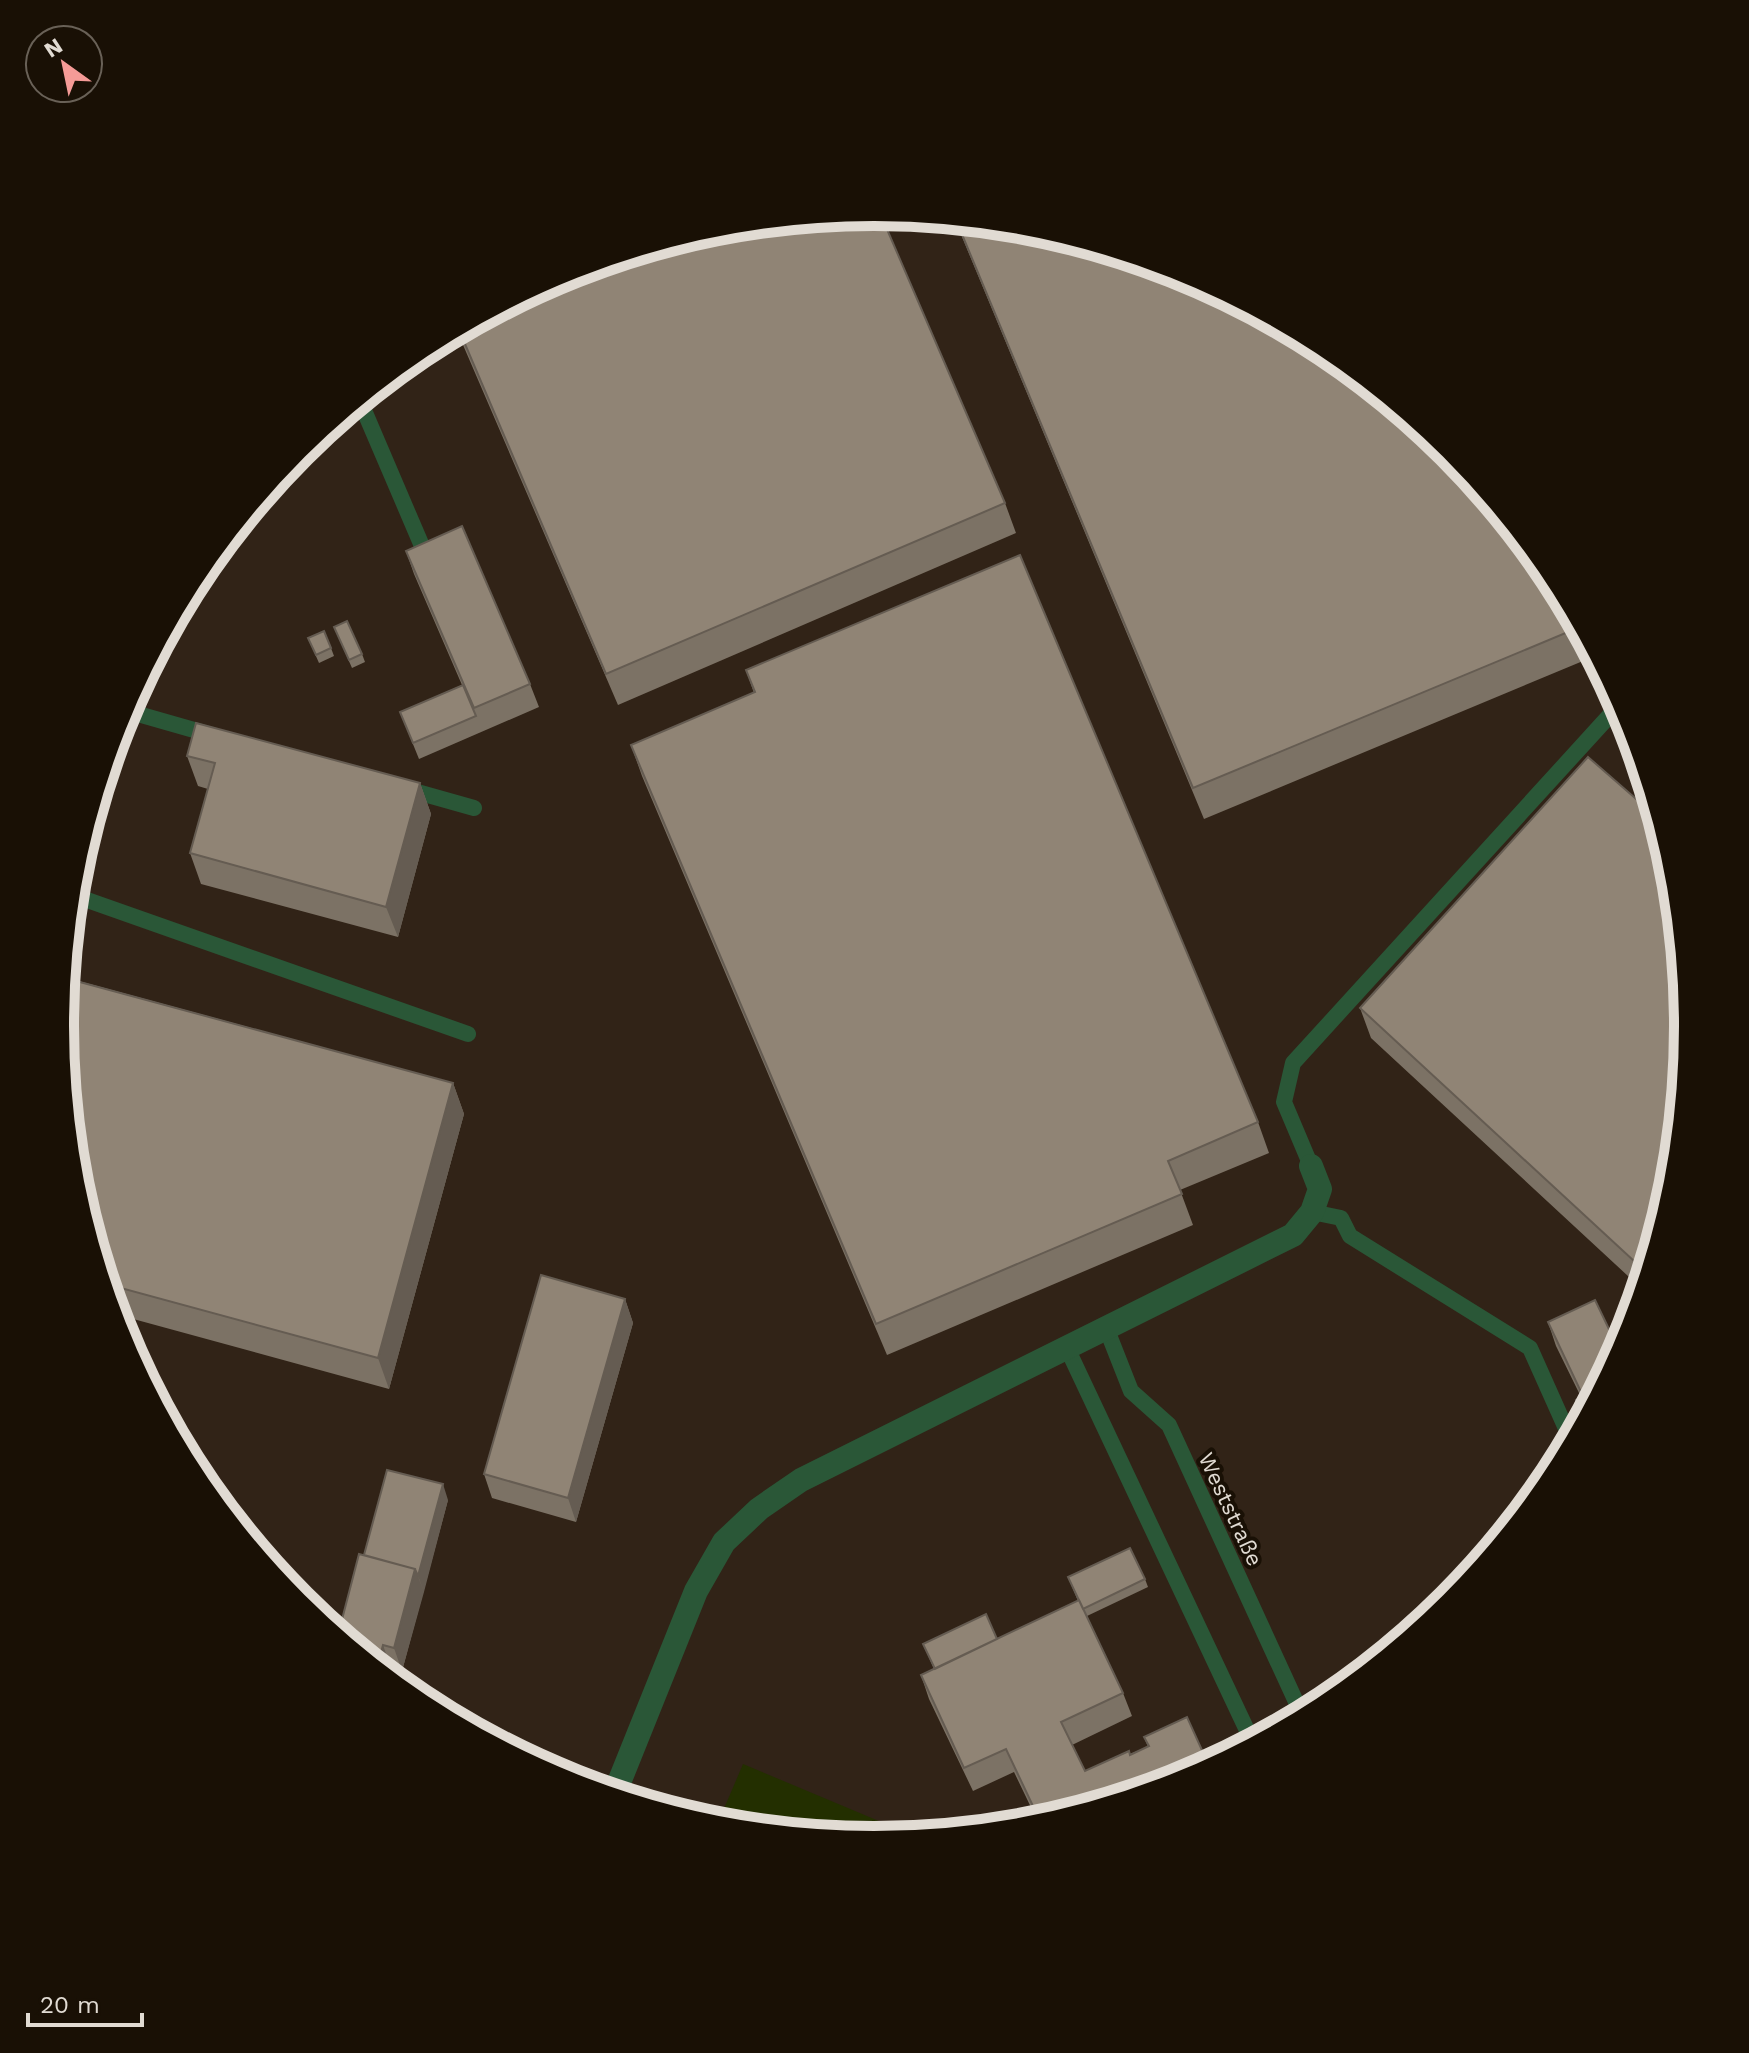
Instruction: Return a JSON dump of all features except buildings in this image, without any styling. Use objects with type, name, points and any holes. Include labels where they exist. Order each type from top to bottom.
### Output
[{"type":"street","points":[[618,1785],[696,1591],[724,1542],[759,1509],[801,1480],[1068,1350],[1293,1235],[1312,1212],[1320,1189],[1311,1166]]},
{"type":"lane","points":[[364,410],[422,546]]},
{"type":"lane","points":[[138,714],[231,740]]},
{"type":"lane","points":[[1311,1166],[1284,1102],[1293,1063],[1611,714]]},
{"type":"lane","points":[[383,783],[474,808]]},
{"type":"lane","points":[[85,899],[468,1034]]},
{"type":"lane","points":[[1312,1212],[1341,1218],[1350,1236],[1530,1348],[1566,1429]]},
{"type":"lane","name":"Weststraße","points":[[1107,1330],[1131,1391],[1169,1425],[1298,1706]]},
{"type":"lane","points":[[1068,1350],[1249,1734]]},
{"type":"shaded area","points":[[869,229],[948,233],[1026,244],[1103,264],[1177,290],[1249,324],[1317,365],[1380,412],[1439,465],[1492,524],[1539,587],[1580,655],[1614,727],[1640,801],[1660,878],[1671,956],[1675,1031],[1668,1131],[1660,1183],[1633,1284],[1614,1333],[1568,1427],[1510,1514],[1476,1554],[1441,1593],[1362,1662],[1275,1720],[1229,1744],[1132,1785],[1082,1800],[1031,1812],[927,1825],[874,1827],[770,1820],[718,1812],[617,1785],[568,1766],[474,1720],[387,1662],[347,1628],[308,1593],[239,1514],[181,1427],[157,1381],[116,1284],[101,1234],[89,1183],[76,1079],[74,1026],[81,922],[89,870],[116,769],[135,720],[181,626],[239,539],[308,460],[347,425],[387,391],[475,333],[563,289],[635,264],[712,244],[790,233]]},
{"type":"green space","points":[[743,1764],[892,1826],[822,1825],[722,1813]]}]
